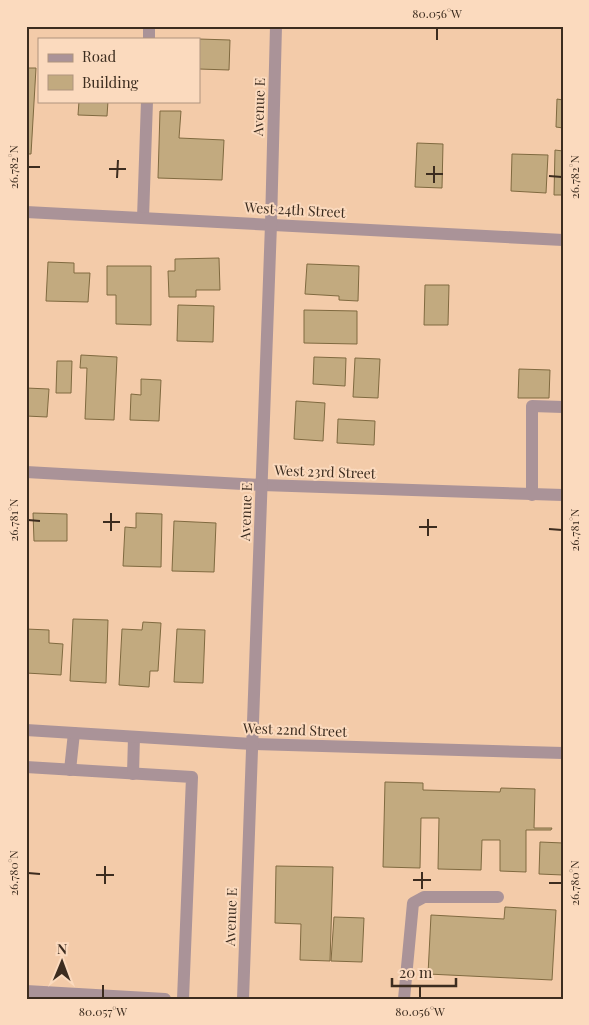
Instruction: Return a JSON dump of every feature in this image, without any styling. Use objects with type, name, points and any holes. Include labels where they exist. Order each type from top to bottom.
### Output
[{"type":"street","name":"Avenue E","points":[[243,999],[271,224],[276,26]]},
{"type":"street","points":[[143,218],[147,102]]},
{"type":"street","name":"West 24th Street","points":[[26,212],[563,240]]},
{"type":"street","points":[[532,495],[532,406],[563,407]]},
{"type":"street","name":"West 23rd Street","points":[[26,472],[262,484],[563,495]]},
{"type":"street","name":"West 22nd Street","points":[[26,730],[252,744],[563,753]]},
{"type":"street","points":[[70,770],[74,733]]},
{"type":"street","points":[[132,774],[134,736]]},
{"type":"street","points":[[26,767],[192,777],[184,999]]},
{"type":"street","points":[[404,999],[413,903],[424,897],[498,897]]},
{"type":"street","points":[[26,991],[165,999]]},
{"type":"building","points":[[200,39],[230,40],[229,70],[200,69]]},
{"type":"building","points":[[26,68],[36,68],[31,154],[26,154]]},
{"type":"building","points":[[557,99],[563,100],[563,128],[556,127]]},
{"type":"building","points":[[79,102],[108,102],[107,116],[78,115]]},
{"type":"building","points":[[160,111],[181,111],[179,138],[224,140],[222,180],[158,178]]},
{"type":"building","points":[[417,143],[443,144],[442,188],[415,187]]},
{"type":"building","points":[[555,150],[563,151],[563,195],[554,195]]},
{"type":"building","points":[[512,154],[548,155],[546,193],[511,191]]},
{"type":"building","points":[[219,258],[220,290],[196,290],[196,297],[169,297],[168,271],[175,271],[175,259]]},
{"type":"building","points":[[48,262],[74,263],[74,273],[90,273],[88,302],[46,301]]},
{"type":"building","points":[[307,264],[359,266],[358,301],[339,300],[339,296],[305,294]]},
{"type":"building","points":[[107,266],[151,266],[151,325],[116,324],[116,295],[107,295]]},
{"type":"building","points":[[425,285],[449,285],[448,325],[424,325]]},
{"type":"building","points":[[178,305],[214,306],[213,342],[177,341]]},
{"type":"building","points":[[304,310],[357,311],[357,344],[304,343]]},
{"type":"building","points":[[81,355],[117,357],[114,420],[85,419],[87,368],[80,368]]},
{"type":"building","points":[[314,357],[346,358],[345,386],[313,384]]},
{"type":"building","points":[[355,358],[380,359],[378,398],[353,397]]},
{"type":"building","points":[[57,361],[72,361],[71,393],[56,393]]},
{"type":"building","points":[[519,369],[550,370],[549,398],[518,398]]},
{"type":"building","points":[[141,379],[161,380],[159,421],[130,420],[131,394],[141,395]]},
{"type":"building","points":[[26,388],[49,389],[47,417],[26,416]]},
{"type":"building","points":[[296,401],[325,403],[323,441],[294,439]]},
{"type":"building","points":[[338,419],[375,421],[374,445],[337,443]]},
{"type":"building","points":[[33,513],[67,514],[67,541],[34,541]]},
{"type":"building","points":[[136,513],[162,514],[161,567],[123,566],[125,527],[136,528]]},
{"type":"building","points":[[174,521],[216,523],[214,572],[172,571]]},
{"type":"building","points":[[73,619],[108,620],[106,683],[70,681]]},
{"type":"building","points":[[143,622],[161,623],[158,671],[150,671],[149,687],[119,685],[122,629],[142,630]]},
{"type":"building","points":[[26,629],[49,630],[49,643],[63,644],[61,675],[26,673]]},
{"type":"building","points":[[177,629],[205,630],[203,683],[174,682]]},
{"type":"building","points":[[385,782],[423,783],[423,790],[500,792],[501,788],[535,789],[534,828],[552,828],[551,830],[526,830],[526,872],[500,871],[500,840],[482,840],[481,870],[438,869],[439,818],[421,818],[420,868],[383,867]]},
{"type":"building","points":[[540,842],[563,843],[563,875],[539,874]]},
{"type":"building","points":[[276,866],[333,867],[330,961],[300,960],[301,924],[275,923]]},
{"type":"building","points":[[505,907],[556,910],[552,980],[428,974],[431,915],[504,919]]},
{"type":"building","points":[[334,917],[364,918],[362,962],[331,961]]}]
